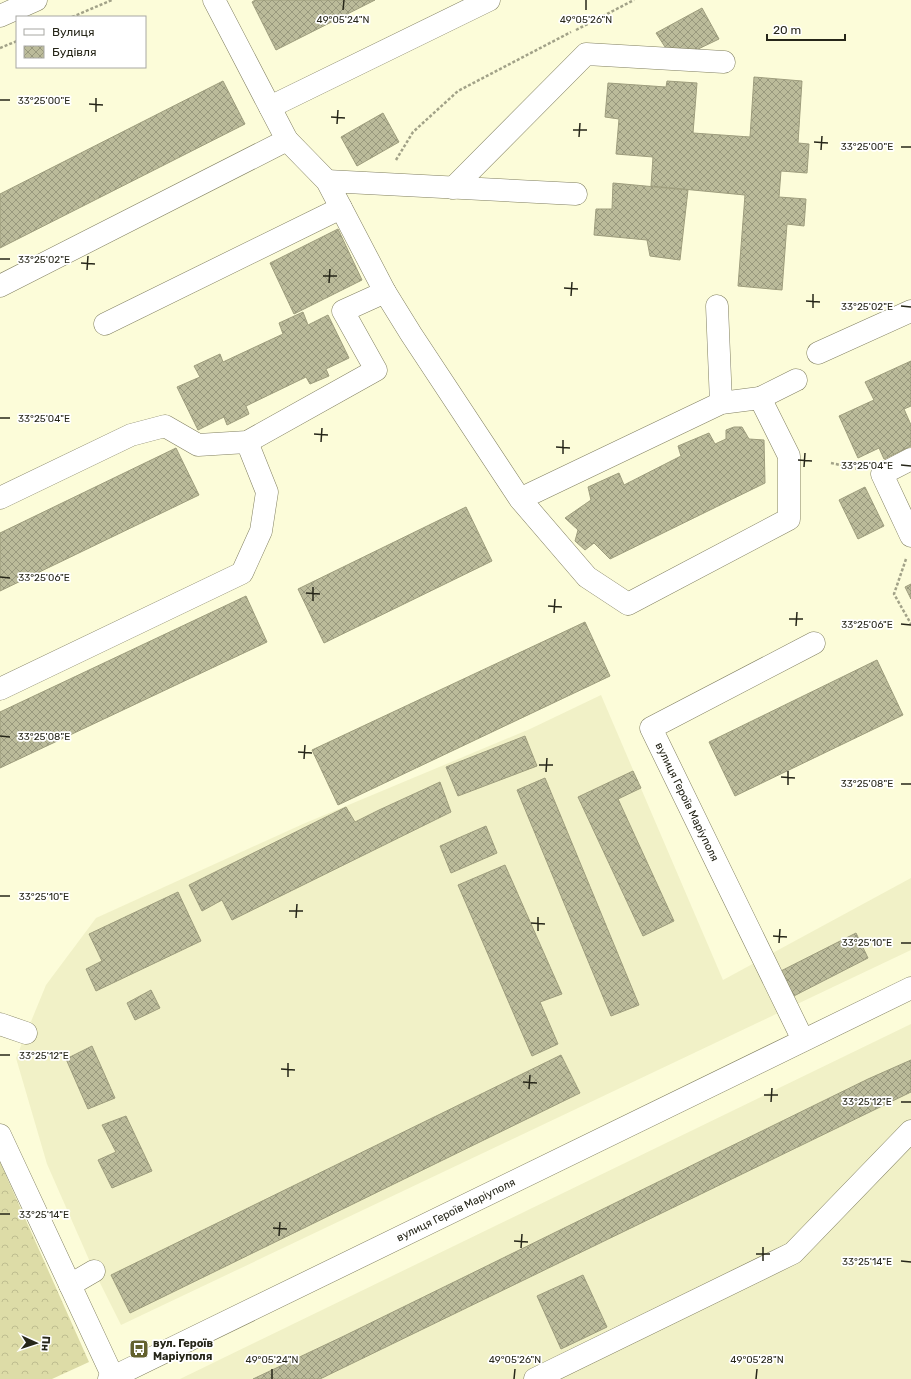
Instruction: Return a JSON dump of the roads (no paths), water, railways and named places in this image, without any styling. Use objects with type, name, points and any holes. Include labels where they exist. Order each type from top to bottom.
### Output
[{"type":"street","points":[[0,16],[36,0]]},
{"type":"street","points":[[214,0],[287,140],[327,181],[385,292],[411,334],[520,499],[587,577],[628,604],[789,519],[789,456],[760,398]]},
{"type":"street","points":[[270,107],[489,0]]},
{"type":"street","points":[[453,188],[586,54],[724,62]]},
{"type":"street","points":[[0,286],[287,140]]},
{"type":"street","points":[[327,181],[576,194]]},
{"type":"street","points":[[105,324],[341,208]]},
{"type":"street","points":[[0,498],[131,435],[165,426],[198,445],[247,442],[376,370],[343,311],[385,292]]},
{"type":"street","points":[[717,306],[721,402]]},
{"type":"street","points":[[818,353],[911,311]]},
{"type":"street","points":[[520,499],[721,402],[760,398],[796,380]]},
{"type":"street","points":[[0,689],[242,573],[261,531],[267,492],[247,442]]},
{"type":"street","points":[[910,544],[882,474],[911,459]]},
{"type":"street","name":"вулиця Героїв Маріуполя","points":[[803,1040],[651,728],[814,643]]},
{"type":"street","name":"вулиця Героїв Маріуполя","points":[[111,1378],[911,988]]},
{"type":"street","points":[[0,1024],[26,1033]]},
{"type":"street","points":[[535,1379],[793,1253],[911,1131]]},
{"type":"street","points":[[0,1135],[70,1285],[111,1378]]},
{"type":"street","points":[[70,1285],[94,1271]]},
{"type":"place","name":"вул. Героїв Маріуполя","points":[[139,1349]]}]
